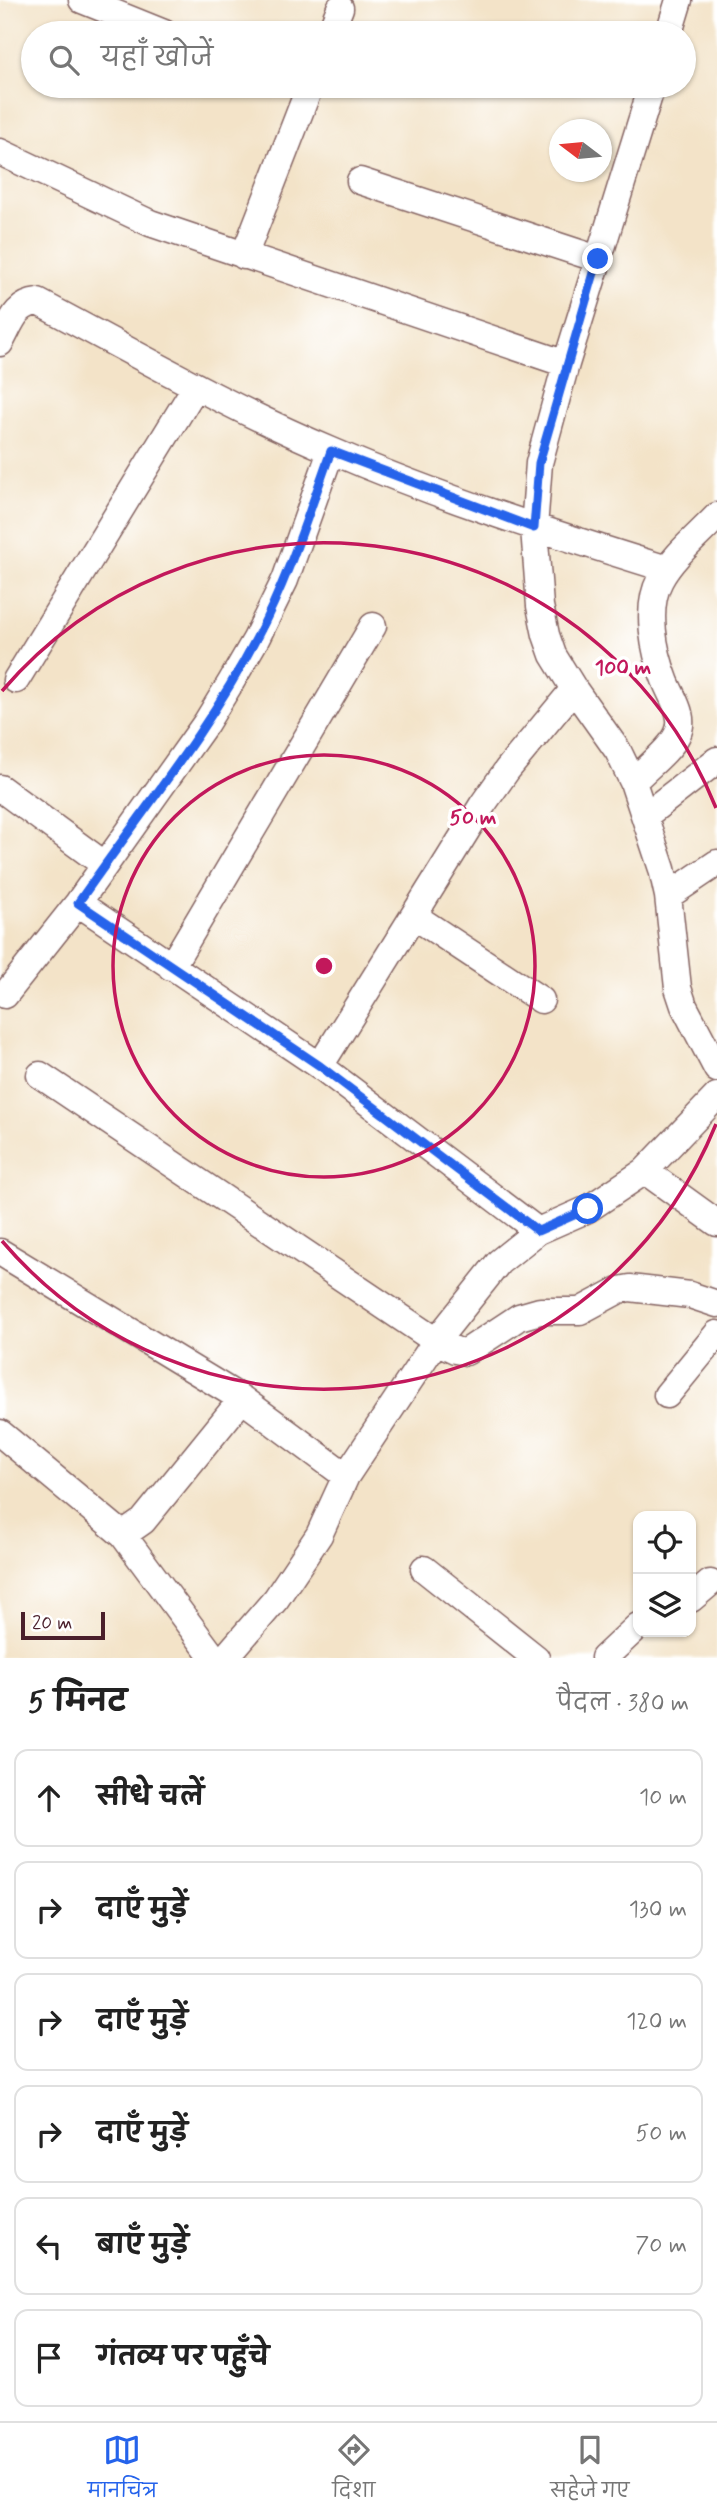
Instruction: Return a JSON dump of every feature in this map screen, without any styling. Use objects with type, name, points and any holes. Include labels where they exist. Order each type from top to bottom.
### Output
[{"type":"street","points":[[82,0],[134,21]]},
{"type":"street","points":[[673,21],[679,0]]},
{"type":"street","points":[[335,21],[340,8]]},
{"type":"street","points":[[244,256],[300,98]]},
{"type":"street","points":[[648,98],[566,364],[539,463],[534,528],[540,606],[562,705],[618,751],[633,782],[668,896],[678,988],[684,1006],[717,1069]]},
{"type":"street","points":[[0,152],[150,223],[566,364]]},
{"type":"street","points":[[360,181],[598,259]]},
{"type":"street","points":[[0,343],[19,309],[27,303],[38,302],[196,386],[331,451],[534,528],[667,569]]},
{"type":"street","points":[[16,680],[196,386]]},
{"type":"street","points":[[5,995],[78,903],[205,723],[256,639],[285,580],[331,451]]},
{"type":"street","points":[[633,782],[677,737],[680,726],[680,715],[659,660],[652,613],[654,596],[667,569],[717,516]]},
{"type":"street","points":[[171,967],[373,626]]},
{"type":"street","points":[[320,1066],[491,793],[562,705]]},
{"type":"street","points":[[645,816],[717,760]]},
{"type":"street","points":[[0,788],[104,865]]},
{"type":"street","points":[[668,896],[717,863]]},
{"type":"street","points":[[78,903],[320,1066],[538,1231]]},
{"type":"street","points":[[414,916],[541,1000]]},
{"type":"street","points":[[40,1075],[436,1341],[455,1350],[466,1352],[519,1317],[540,1311],[580,1311],[609,1294],[630,1288],[700,1296],[717,1304]]},
{"type":"street","points":[[225,1658],[276,1599],[319,1535],[346,1476],[436,1341],[499,1262],[538,1231],[588,1209],[655,1161],[717,1096]]},
{"type":"street","points":[[655,1161],[717,1223]]},
{"type":"street","points":[[0,1252],[242,1399],[346,1476]]},
{"type":"street","points":[[667,1395],[717,1334]]},
{"type":"street","points":[[123,1535],[143,1521],[242,1399]]},
{"type":"street","points":[[0,1433],[123,1535],[214,1658]]},
{"type":"street","points":[[424,1569],[536,1658]]},
{"type":"street","points":[[604,1658],[633,1631]]},
{"type":"route","points":[[588,1209],[538,1231],[320,1066],[78,903],[205,723],[256,639],[285,580],[331,451],[534,528],[539,463],[598,259]]}]
